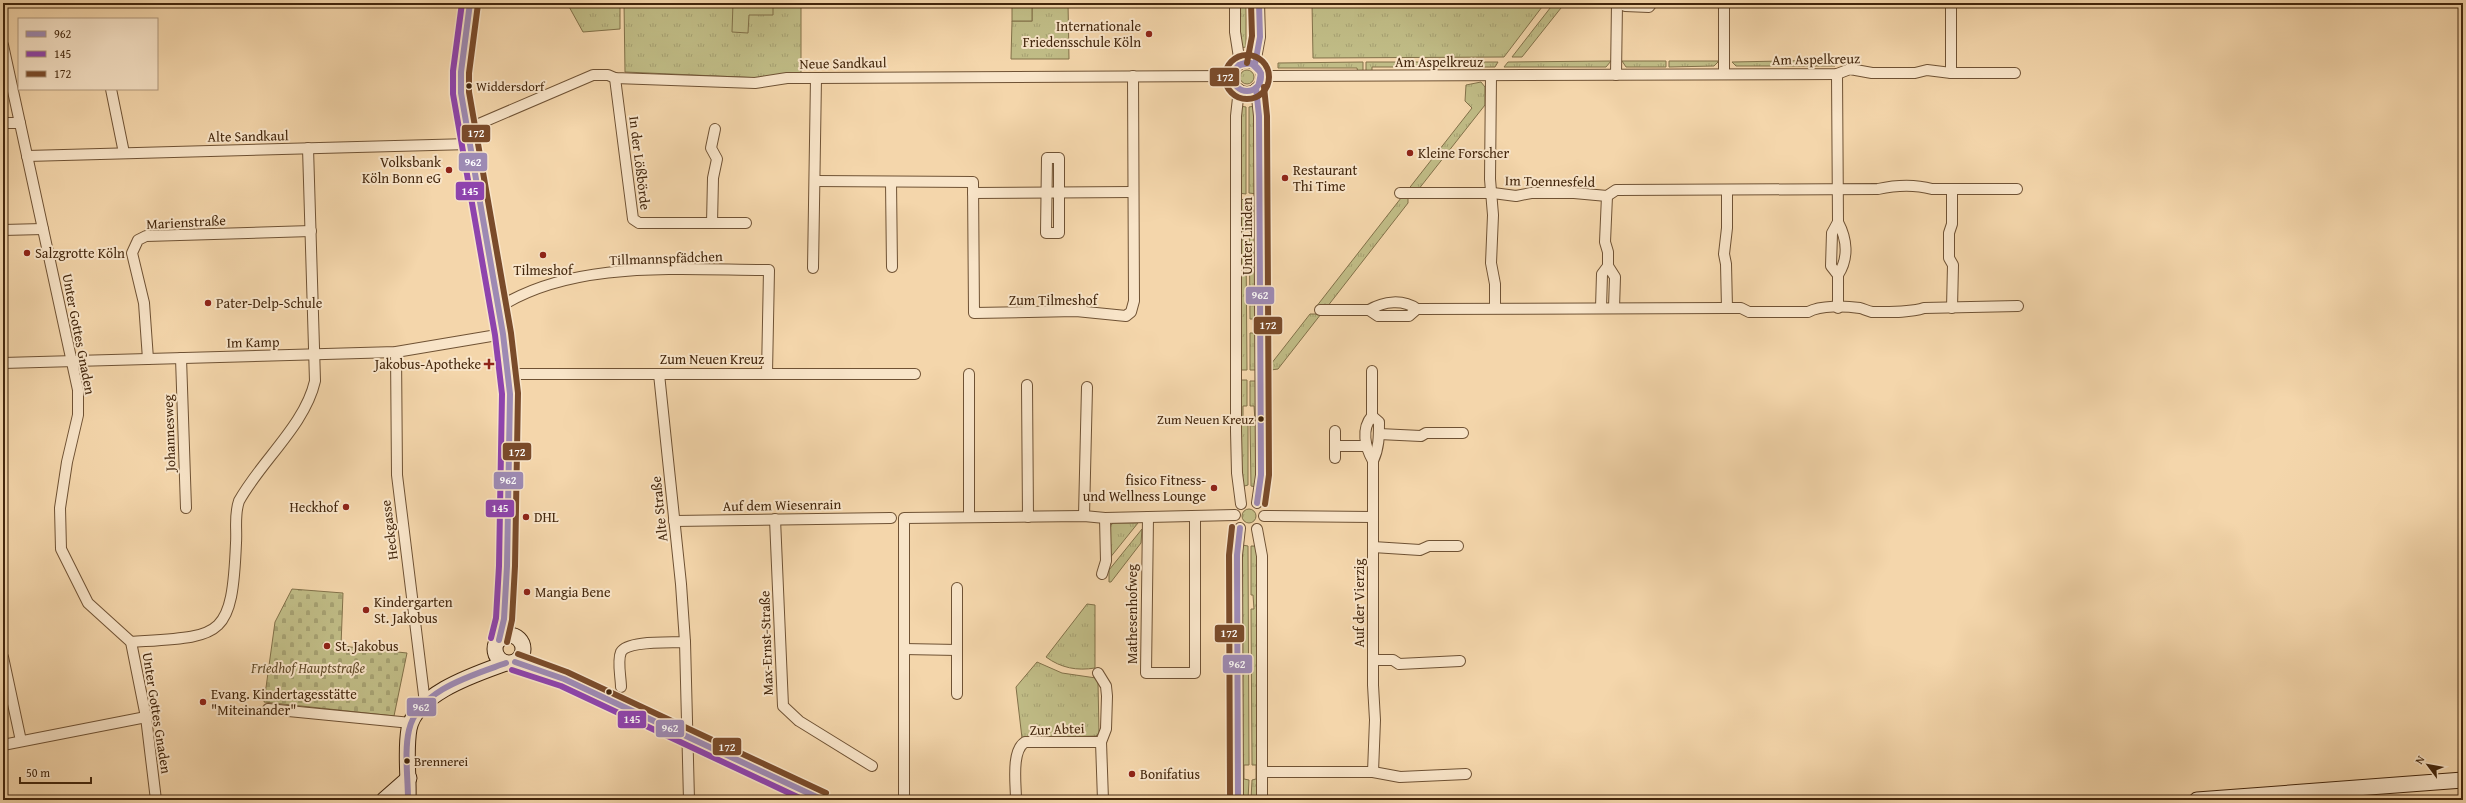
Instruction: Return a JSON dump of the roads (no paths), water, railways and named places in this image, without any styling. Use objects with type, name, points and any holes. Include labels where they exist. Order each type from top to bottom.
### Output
[{"type":"street","points":[[470,3],[460,80],[467,129],[503,334],[509,374],[511,415],[507,566],[504,619],[497,644],[498,657],[564,679],[823,800]]},
{"type":"street","points":[[1235,3],[1235,32],[1240,64]]},
{"type":"street","points":[[1255,64],[1260,38],[1259,3]]},
{"type":"street","points":[[1616,3],[1616,75]]},
{"type":"street","points":[[1622,3],[1625,6],[1649,7],[1652,3]]},
{"type":"street","points":[[1724,3],[1724,74]]},
{"type":"street","points":[[1951,3],[1951,73]]},
{"type":"street","name":"Unter Gottes Gnaden","points":[[3,45],[70,361],[78,390],[78,415],[63,487],[59,532],[61,549],[88,603],[131,642],[146,717],[156,800]]},
{"type":"street","points":[[1247,62],[1255,64],[1260,69],[1262,76],[1256,88],[1248,91],[1239,89],[1234,84],[1232,76],[1234,69],[1240,64],[1247,62]]},
{"type":"street","name":"Am Aspelkreuz","points":[[1262,76],[1837,74],[1850,69],[1872,73],[1915,73],[1927,70],[1951,73],[2015,73]]},
{"type":"street","points":[[1837,74],[1838,222],[1832,233],[1831,266],[1838,275],[1838,308]]},
{"type":"street","name":"Neue Sandkaul","points":[[467,129],[593,75],[608,75],[615,78],[755,83],[787,78],[1232,76]]},
{"type":"street","name":"Zum Tilmeshof","points":[[973,193],[974,314],[1076,311],[1126,316],[1131,312],[1134,301],[1134,76]]},
{"type":"street","name":"Im Toennesfeld","points":[[1491,76],[1490,179],[1493,193],[1491,262],[1495,284],[1495,308]]},
{"type":"street","name":"In der Lößbörde","points":[[615,78],[633,219],[639,223],[746,223]]},
{"type":"street","points":[[813,268],[816,78]]},
{"type":"street","name":"Unter Linden","points":[[1256,88],[1259,116],[1261,365],[1261,475],[1257,503]]},
{"type":"street","name":"Unter Linden","points":[[1239,89],[1236,116],[1236,431],[1237,473],[1241,504]]},
{"type":"street","points":[[111,90],[124,153]]},
{"type":"street","points":[[3,123],[20,123]]},
{"type":"street","points":[[712,223],[713,178],[717,158],[711,148],[715,129]]},
{"type":"street","name":"Alte Sandkaul","points":[[27,156],[470,144]]},
{"type":"street","points":[[131,642],[198,637],[216,629],[225,617],[232,600],[235,576],[237,506],[242,495],[309,399],[315,381],[308,148]]},
{"type":"street","points":[[1047,158],[1059,158],[1059,193],[1059,233],[1046,233],[1047,158]]},
{"type":"street","points":[[815,181],[973,182],[973,193],[1134,192]]},
{"type":"street","points":[[891,182],[892,267]]},
{"type":"street","name":"Im Toennesfeld","points":[[1400,193],[1493,193],[1516,196],[1531,193],[1574,193],[1608,196],[1616,190],[1878,189],[1893,185],[1952,189],[2017,189]]},
{"type":"street","points":[[1952,189],[1952,224],[1949,233],[1949,258],[1953,265],[1952,308]]},
{"type":"street","points":[[1727,190],[1727,228],[1724,254],[1726,264],[1727,308]]},
{"type":"street","name":"Im Toennesfeld","points":[[1608,196],[1605,242],[1608,252],[1608,266],[1615,277],[1614,308]]},
{"type":"street","points":[[3,230],[43,229]]},
{"type":"street","name":"Marienstraße","points":[[148,359],[144,303],[132,253],[138,240],[146,236],[311,231]]},
{"type":"street","name":"Im Toennesfeld","points":[[1601,308],[1602,274],[1608,266]]},
{"type":"street","name":"Tillmannspfädchen","points":[[498,308],[523,293],[538,287],[622,270],[768,270],[767,373]]},
{"type":"street","points":[[1320,310],[1369,310],[1378,316],[1409,316],[1417,309],[1741,308],[1749,312],[1808,312],[1815,308],[1861,308],[1870,312],[2018,306]]},
{"type":"street","name":"Im Kamp","points":[[3,363],[396,352],[503,334]]},
{"type":"street","name":"Heckgasse","points":[[396,352],[397,474],[425,703]]},
{"type":"street","name":"Johannesweg","points":[[181,358],[186,508]]},
{"type":"street","name":"Auf der Vierzig","points":[[1372,371],[1372,416],[1366,423],[1366,446],[1373,461]]},
{"type":"street","name":"Zum Neuen Kreuz","points":[[509,374],[914,374]]},
{"type":"street","name":"Alte Straße","points":[[659,374],[685,642],[686,735],[689,800]]},
{"type":"street","points":[[969,374],[969,517]]},
{"type":"street","points":[[1027,385],[1028,517]]},
{"type":"street","points":[[1084,516],[1087,387]]},
{"type":"street","name":"Auf der Vierzig","points":[[1372,416],[1379,422],[1378,450],[1373,461],[1372,517],[1375,713],[1373,772]]},
{"type":"street","points":[[1335,431],[1335,458]]},
{"type":"street","points":[[1379,434],[1420,436],[1426,433],[1463,433]]},
{"type":"street","points":[[1335,446],[1366,446]]},
{"type":"street","points":[[1238,800],[1237,555],[1240,528],[1235,515],[1241,504],[1250,501],[1257,503],[1262,508],[1264,516],[1262,523],[1257,529],[1248,531],[1240,528]]},
{"type":"street","points":[[904,800],[904,518],[1084,516],[1105,518],[1235,515]]},
{"type":"street","name":"Mathesenhofweg","points":[[1148,517],[1146,673],[1195,673],[1195,516]]},
{"type":"street","points":[[1264,516],[1372,517]]},
{"type":"street","name":"Auf dem Wiesenrain","points":[[674,521],[891,518]]},
{"type":"street","name":"Mathesenhofweg","points":[[1102,574],[1106,561],[1105,518]]},
{"type":"street","name":"Max-Ernst-Straße","points":[[775,519],[783,706],[799,721],[872,766]]},
{"type":"street","points":[[1257,529],[1262,556],[1262,800]]},
{"type":"street","name":"Auf der Vierzig","points":[[1373,547],[1420,550],[1429,546],[1458,546]]},
{"type":"street","points":[[465,679],[511,662],[522,656],[507,566]]},
{"type":"street","points":[[957,588],[957,694]]},
{"type":"street","points":[[408,800],[409,734],[411,723],[425,703],[465,679],[485,662],[497,644],[505,636],[520,643],[537,662],[564,679]]},
{"type":"street","points":[[621,687],[620,656],[626,648],[636,644],[685,642]]},
{"type":"street","points":[[904,649],[957,650]]},
{"type":"street","points":[[3,657],[21,741]]},
{"type":"street","name":"Auf der Vierzig","points":[[1373,660],[1393,660],[1398,664],[1460,661]]},
{"type":"street","name":"Zur Abtei","points":[[1098,673],[1106,686],[1107,696],[1106,729],[1101,742],[1103,800]]},
{"type":"street","points":[[268,709],[411,723]]},
{"type":"street","points":[[3,745],[146,717]]},
{"type":"street","name":"Zur Abtei","points":[[1016,800],[1017,754],[1020,746],[1025,742],[1101,742]]},
{"type":"street","points":[[1263,772],[1373,772],[1400,777],[1466,774]]},
{"type":"street","points":[[384,800],[409,778]]},
{"type":"street","points":[[2197,800],[2463,780]]},
{"type":"place","name":"Internationale Friedensschule Köln","points":[[1149,34]]},
{"type":"place","name":"Widdersdorf","points":[[469,86]]},
{"type":"place","name":"Kleine Forscher","points":[[1410,153]]},
{"type":"place","name":"Volksbank Köln Bonn eG","points":[[449,170]]},
{"type":"place","name":"Restaurant Thi Time","points":[[1285,178]]},
{"type":"place","name":"Salzgrotte Köln","points":[[27,253]]},
{"type":"place","name":"Tilmeshof","points":[[543,255]]},
{"type":"place","name":"Pater-Delp-Schule","points":[[208,303]]},
{"type":"place","name":"Jakobus-Apotheke","points":[[489,364]]},
{"type":"place","name":"Zum Neuen Kreuz","points":[[1261,419]]},
{"type":"place","name":"fisico Fitness- und Wellness Lounge","points":[[1214,488]]},
{"type":"place","name":"Heckhof","points":[[346,507]]},
{"type":"place","name":"DHL","points":[[526,517]]},
{"type":"place","name":"Mangia Bene","points":[[527,592]]},
{"type":"place","name":"Kindergarten St. Jakobus","points":[[366,610]]},
{"type":"place","name":"St. Jakobus","points":[[327,646]]},
{"type":"place","name":"Evang. Kindertagesstätte \"Miteinander\"","points":[[203,702]]},
{"type":"place","name":"Brennerei","points":[[407,761]]},
{"type":"place","name":"Bonifatius","points":[[1132,774]]},
{"type":"park label","name":"Friedhof Hauptstraße","points":[[308,668]]}]
